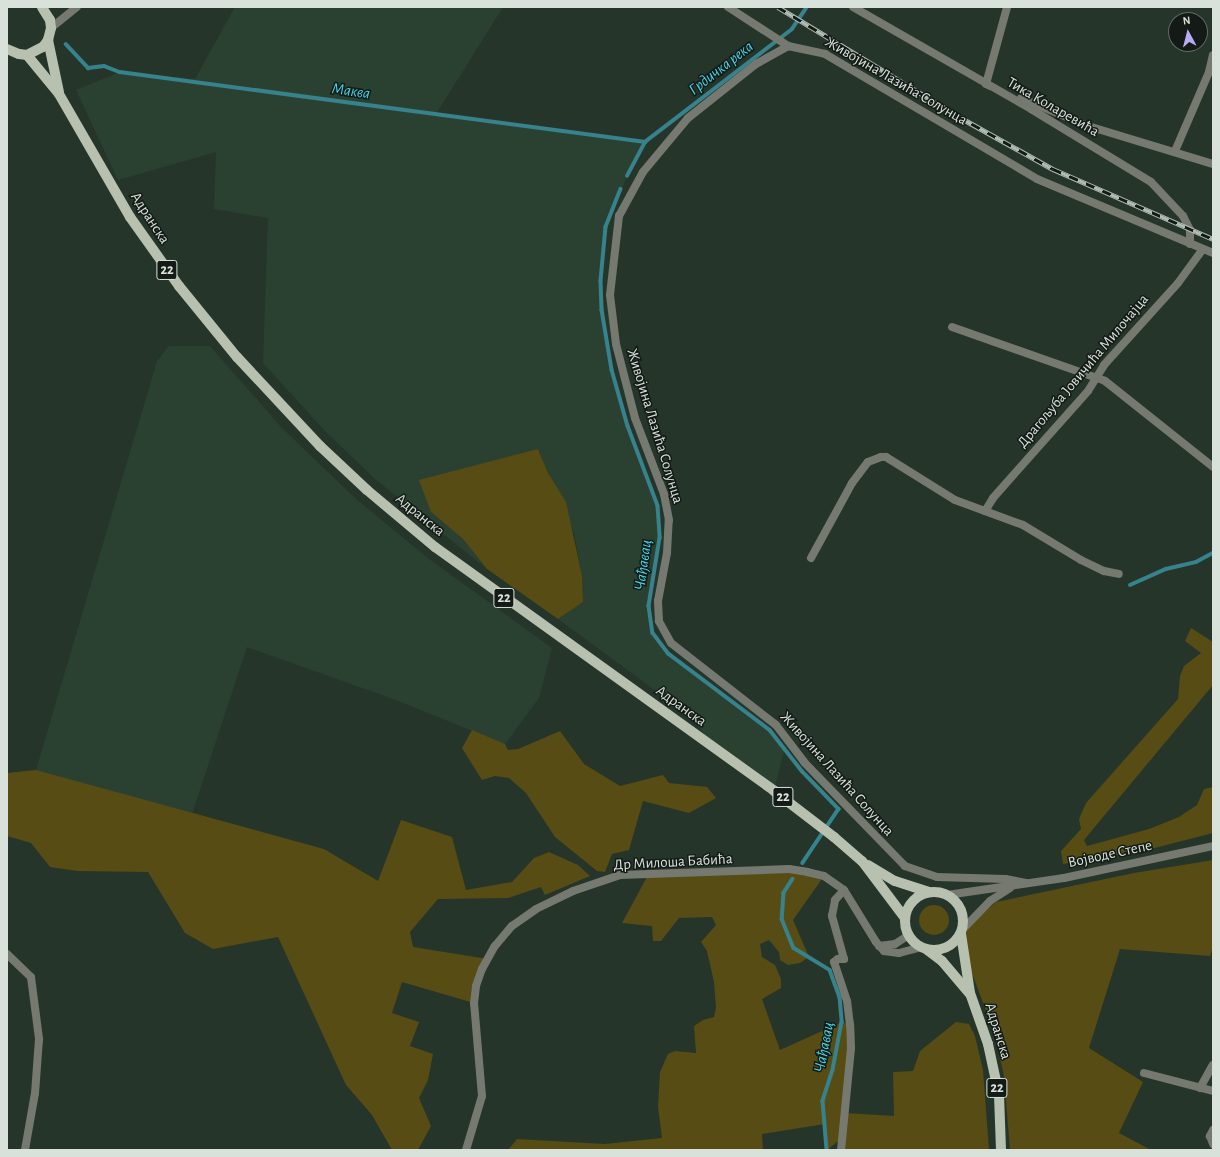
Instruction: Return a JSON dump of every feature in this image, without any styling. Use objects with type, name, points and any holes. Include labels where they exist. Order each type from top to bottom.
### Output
[{"type":"main road","points":[[42,7],[50,20],[52,28]]},
{"type":"main road","name":"22","points":[[48,40],[52,28]]},
{"type":"main road","points":[[7,49],[19,54],[27,54],[39,50],[48,40]]},
{"type":"main road","name":"Адранска","points":[[48,40],[59,94]]},
{"type":"main road","name":"Адранска","points":[[27,54],[59,94],[130,217],[178,286],[237,357],[320,446],[367,490],[435,547],[817,824],[862,861],[894,881],[929,892]]},
{"type":"main road","name":"Адранска","points":[[862,861],[905,918]]},
{"type":"main road","points":[[905,918],[908,908],[915,899],[929,892]]},
{"type":"main road","name":"22","points":[[929,892],[947,895],[957,902],[962,912],[962,932]]},
{"type":"main road","name":"22","points":[[905,918],[909,935],[923,948]]},
{"type":"main road","points":[[923,948],[946,948],[962,932]]},
{"type":"main road","name":"Адранска","points":[[962,932],[970,993],[993,1064],[1000,1108],[1001,1150]]},
{"type":"main road","name":"Адранска","points":[[923,948],[942,961],[970,993]]},
{"type":"street","points":[[52,28],[77,7]]},
{"type":"street","points":[[728,7],[786,44]]},
{"type":"street","name":"Тика Коларевића","points":[[853,7],[1151,182],[1183,216],[1190,230],[1190,244]]},
{"type":"street","points":[[1007,7],[986,84],[1088,126],[1175,151],[1213,164]]},
{"type":"street","name":"Живојина Лазића Солунца","points":[[1029,884],[1005,880],[931,876],[905,866],[805,763],[776,725],[690,660],[671,643],[659,621],[658,600],[667,553],[669,520],[664,494],[635,418],[616,344],[610,295],[619,216],[643,172],[688,118],[756,64],[786,44],[825,54],[1037,179],[1190,244]]},
{"type":"street","points":[[1175,151],[1209,72],[1213,55]]},
{"type":"street","points":[[1190,244],[1213,253]]},
{"type":"street","name":"Драгољуба Јовичића Милочајца","points":[[985,511],[993,498],[1097,378],[1104,365],[1178,283],[1203,249]]},
{"type":"street","points":[[952,327],[1097,378],[1141,408],[1213,467]]},
{"type":"street","points":[[811,558],[852,484],[865,465],[875,458],[886,457],[955,500],[1023,525],[1104,571],[1119,574]]},
{"type":"street","name":"Војводе Степе","points":[[947,895],[1029,884],[1213,846]]},
{"type":"street","name":"Др Милоша Бабића","points":[[466,1150],[482,1096],[474,1002],[476,986],[495,946],[512,926],[536,909],[598,881],[620,875],[789,869],[824,876],[844,890],[879,946]]},
{"type":"street","name":"Војводе Степе","points":[[962,932],[990,901],[1013,886]]},
{"type":"street","points":[[841,1150],[851,1048],[850,1024],[846,1001],[834,962],[838,959],[844,959],[832,916],[835,900],[844,890]]},
{"type":"street","points":[[879,946],[895,944],[909,935]]},
{"type":"street","points":[[879,946],[884,951],[894,954],[923,948]]},
{"type":"street","points":[[7,954],[31,977],[37,1024],[35,1093],[25,1150]]},
{"type":"street","points":[[1200,1088],[1213,1065]]},
{"type":"street","points":[[1144,1073],[1213,1091]]},
{"type":"street","points":[[1213,1130],[1210,1140],[1213,1144]]},
{"type":"shaded area","points":[[235,7],[503,7],[436,114],[645,142],[629,172],[606,227],[601,281],[612,370],[628,426],[658,506],[660,538],[649,606],[649,619],[653,633],[669,654],[770,730],[785,747],[774,791],[712,747],[694,719],[558,619],[583,602],[582,576],[574,533],[538,449],[431,512],[463,539],[487,569],[375,479],[327,433],[263,363],[268,218],[214,209],[216,152],[118,180],[76,90],[120,72],[195,79]],"holes":[[[253,87],[396,109],[337,101]]]},
{"type":"shaded area","points":[[169,346],[210,346],[282,428],[356,499],[429,559],[552,648],[539,698],[505,744],[396,700],[247,647],[192,814],[36,770],[157,361]]},
{"type":"shaded area","points":[[538,449],[548,473],[566,502],[582,576],[583,602],[558,619],[487,569],[463,539],[431,512],[419,480]]},
{"type":"shaded area","points":[[1191,628],[1213,642],[1213,685],[1084,840],[1087,846],[1149,829],[1179,817],[1197,805],[1204,789],[1213,787],[1213,833],[1143,851],[1063,864],[1061,851],[1081,829],[1079,819],[1086,803],[1178,699],[1180,676],[1184,666],[1201,653],[1185,641]]},
{"type":"shaded area","points":[[472,730],[505,744],[508,750],[518,749],[560,731],[584,764],[620,786],[663,775],[669,783],[707,787],[716,798],[689,813],[643,801],[629,850],[612,854],[605,872],[597,871],[555,837],[526,793],[509,778],[495,776],[482,780],[462,748]]},
{"type":"shaded area","points":[[36,770],[324,849],[378,881],[401,820],[452,837],[466,890],[512,882],[534,858],[549,852],[578,865],[590,876],[545,895],[541,887],[508,898],[438,899],[410,932],[413,947],[488,959],[474,1003],[402,982],[392,1013],[419,1022],[410,1046],[433,1054],[428,1080],[419,1098],[431,1126],[418,1150],[392,1150],[372,1115],[346,1085],[278,937],[213,949],[185,933],[148,872],[77,871],[50,867],[31,843],[7,836],[7,773]]},
{"type":"shaded area","points":[[1213,860],[1213,946],[1210,956],[1120,949],[1089,1048],[1143,1082],[1119,1133],[1151,1150],[1010,1150],[1004,1076],[994,1032],[970,968],[965,934],[969,926],[996,902],[1134,873]]},
{"type":"shaded area","points":[[789,869],[824,876],[793,920],[809,957],[800,963],[788,965],[780,960],[779,952],[769,940],[760,944],[762,957],[775,965],[781,979],[781,988],[762,999],[780,1050],[842,1022],[850,1025],[845,1113],[894,1116],[893,1072],[913,1071],[920,1051],[956,1022],[969,1024],[975,1036],[983,1070],[989,1150],[841,1150],[842,1138],[827,1150],[825,1124],[762,1134],[763,1150],[508,1150],[517,1139],[605,1144],[662,1138],[658,1107],[660,1072],[668,1054],[675,1051],[696,1053],[694,1026],[703,1020],[714,1017],[716,1008],[714,982],[707,951],[701,942],[716,925],[712,917],[679,918],[661,941],[653,941],[652,926],[622,923],[648,875]]},
{"type":"shaded area","points":[[934,905],[940,906],[948,914],[948,926],[940,934],[934,935],[928,934],[920,926],[919,920],[920,914],[928,906]]},
{"type":"waterway","name":"Грдичка река","points":[[627,176],[645,142],[792,29],[807,7]]},
{"type":"waterway","name":"Маква","points":[[66,44],[88,68],[104,66],[120,72],[645,142]]},
{"type":"waterway","name":"Чађавац","points":[[621,189],[606,227],[601,281],[602,310],[612,370],[628,426],[658,506],[660,538],[649,606],[653,633],[669,654],[770,730],[802,771],[839,809],[803,863]]},
{"type":"waterway","points":[[1130,585],[1166,569],[1196,562],[1213,553]]},
{"type":"waterway","name":"Чађавац","points":[[793,879],[784,893],[782,919],[794,948],[830,970],[840,997],[842,1022],[833,1070],[823,1101],[827,1150]]},
{"type":"railway","points":[[778,7],[956,115],[1053,169],[1213,239]]}]
